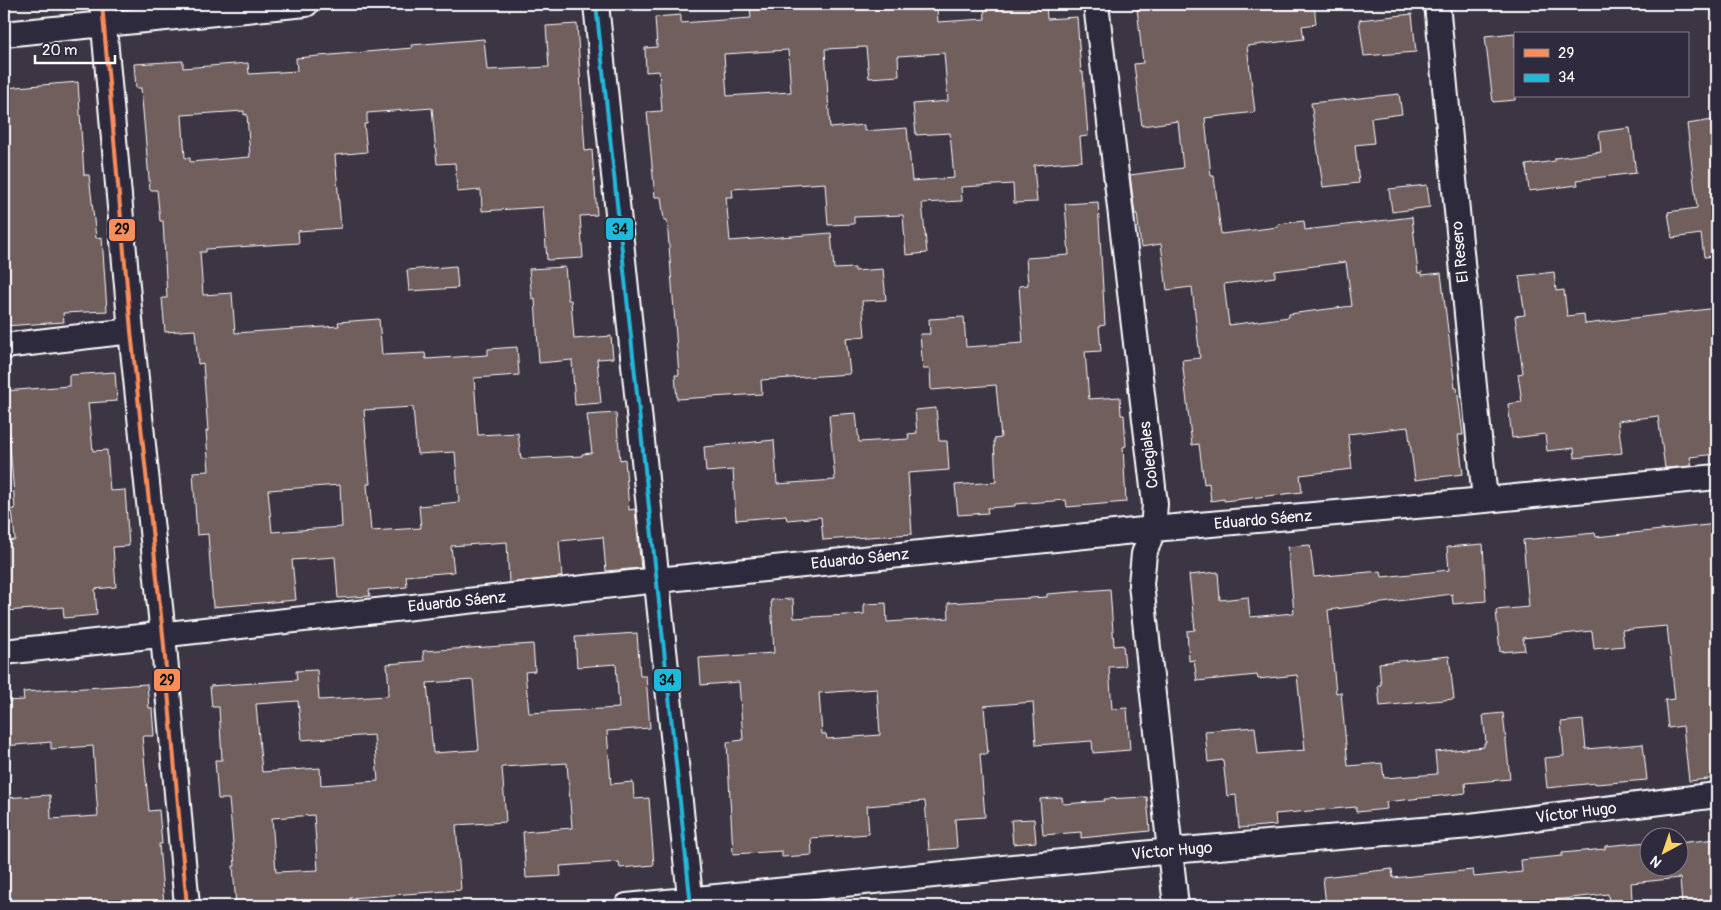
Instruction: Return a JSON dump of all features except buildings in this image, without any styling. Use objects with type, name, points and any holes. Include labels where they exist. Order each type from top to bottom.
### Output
[{"type":"street","points":[[4,34],[103,14],[306,4]]},
{"type":"street","points":[[596,4],[691,903]]},
{"type":"street","name":"Colegiales","points":[[1096,4],[1155,504],[1153,529],[1144,554],[1141,584],[1176,906]]},
{"type":"street","name":"El Resero","points":[[1437,4],[1485,500]]},
{"type":"street","points":[[103,14],[132,331],[164,636],[188,906]]},
{"type":"street","points":[[4,346],[132,331]]},
{"type":"street","name":"Eduardo Sáenz","points":[[4,652],[164,636],[658,580],[1153,529],[1485,500],[1717,477]]},
{"type":"street","name":"Víctor Hugo","points":[[628,906],[691,903],[1170,851],[1470,826],[1717,795]]},
{"type":"transit line","name":"29","points":[[102,4],[131,331],[163,635],[187,906]]},
{"type":"transit line","name":"34","points":[[596,4],[691,906]]}]
